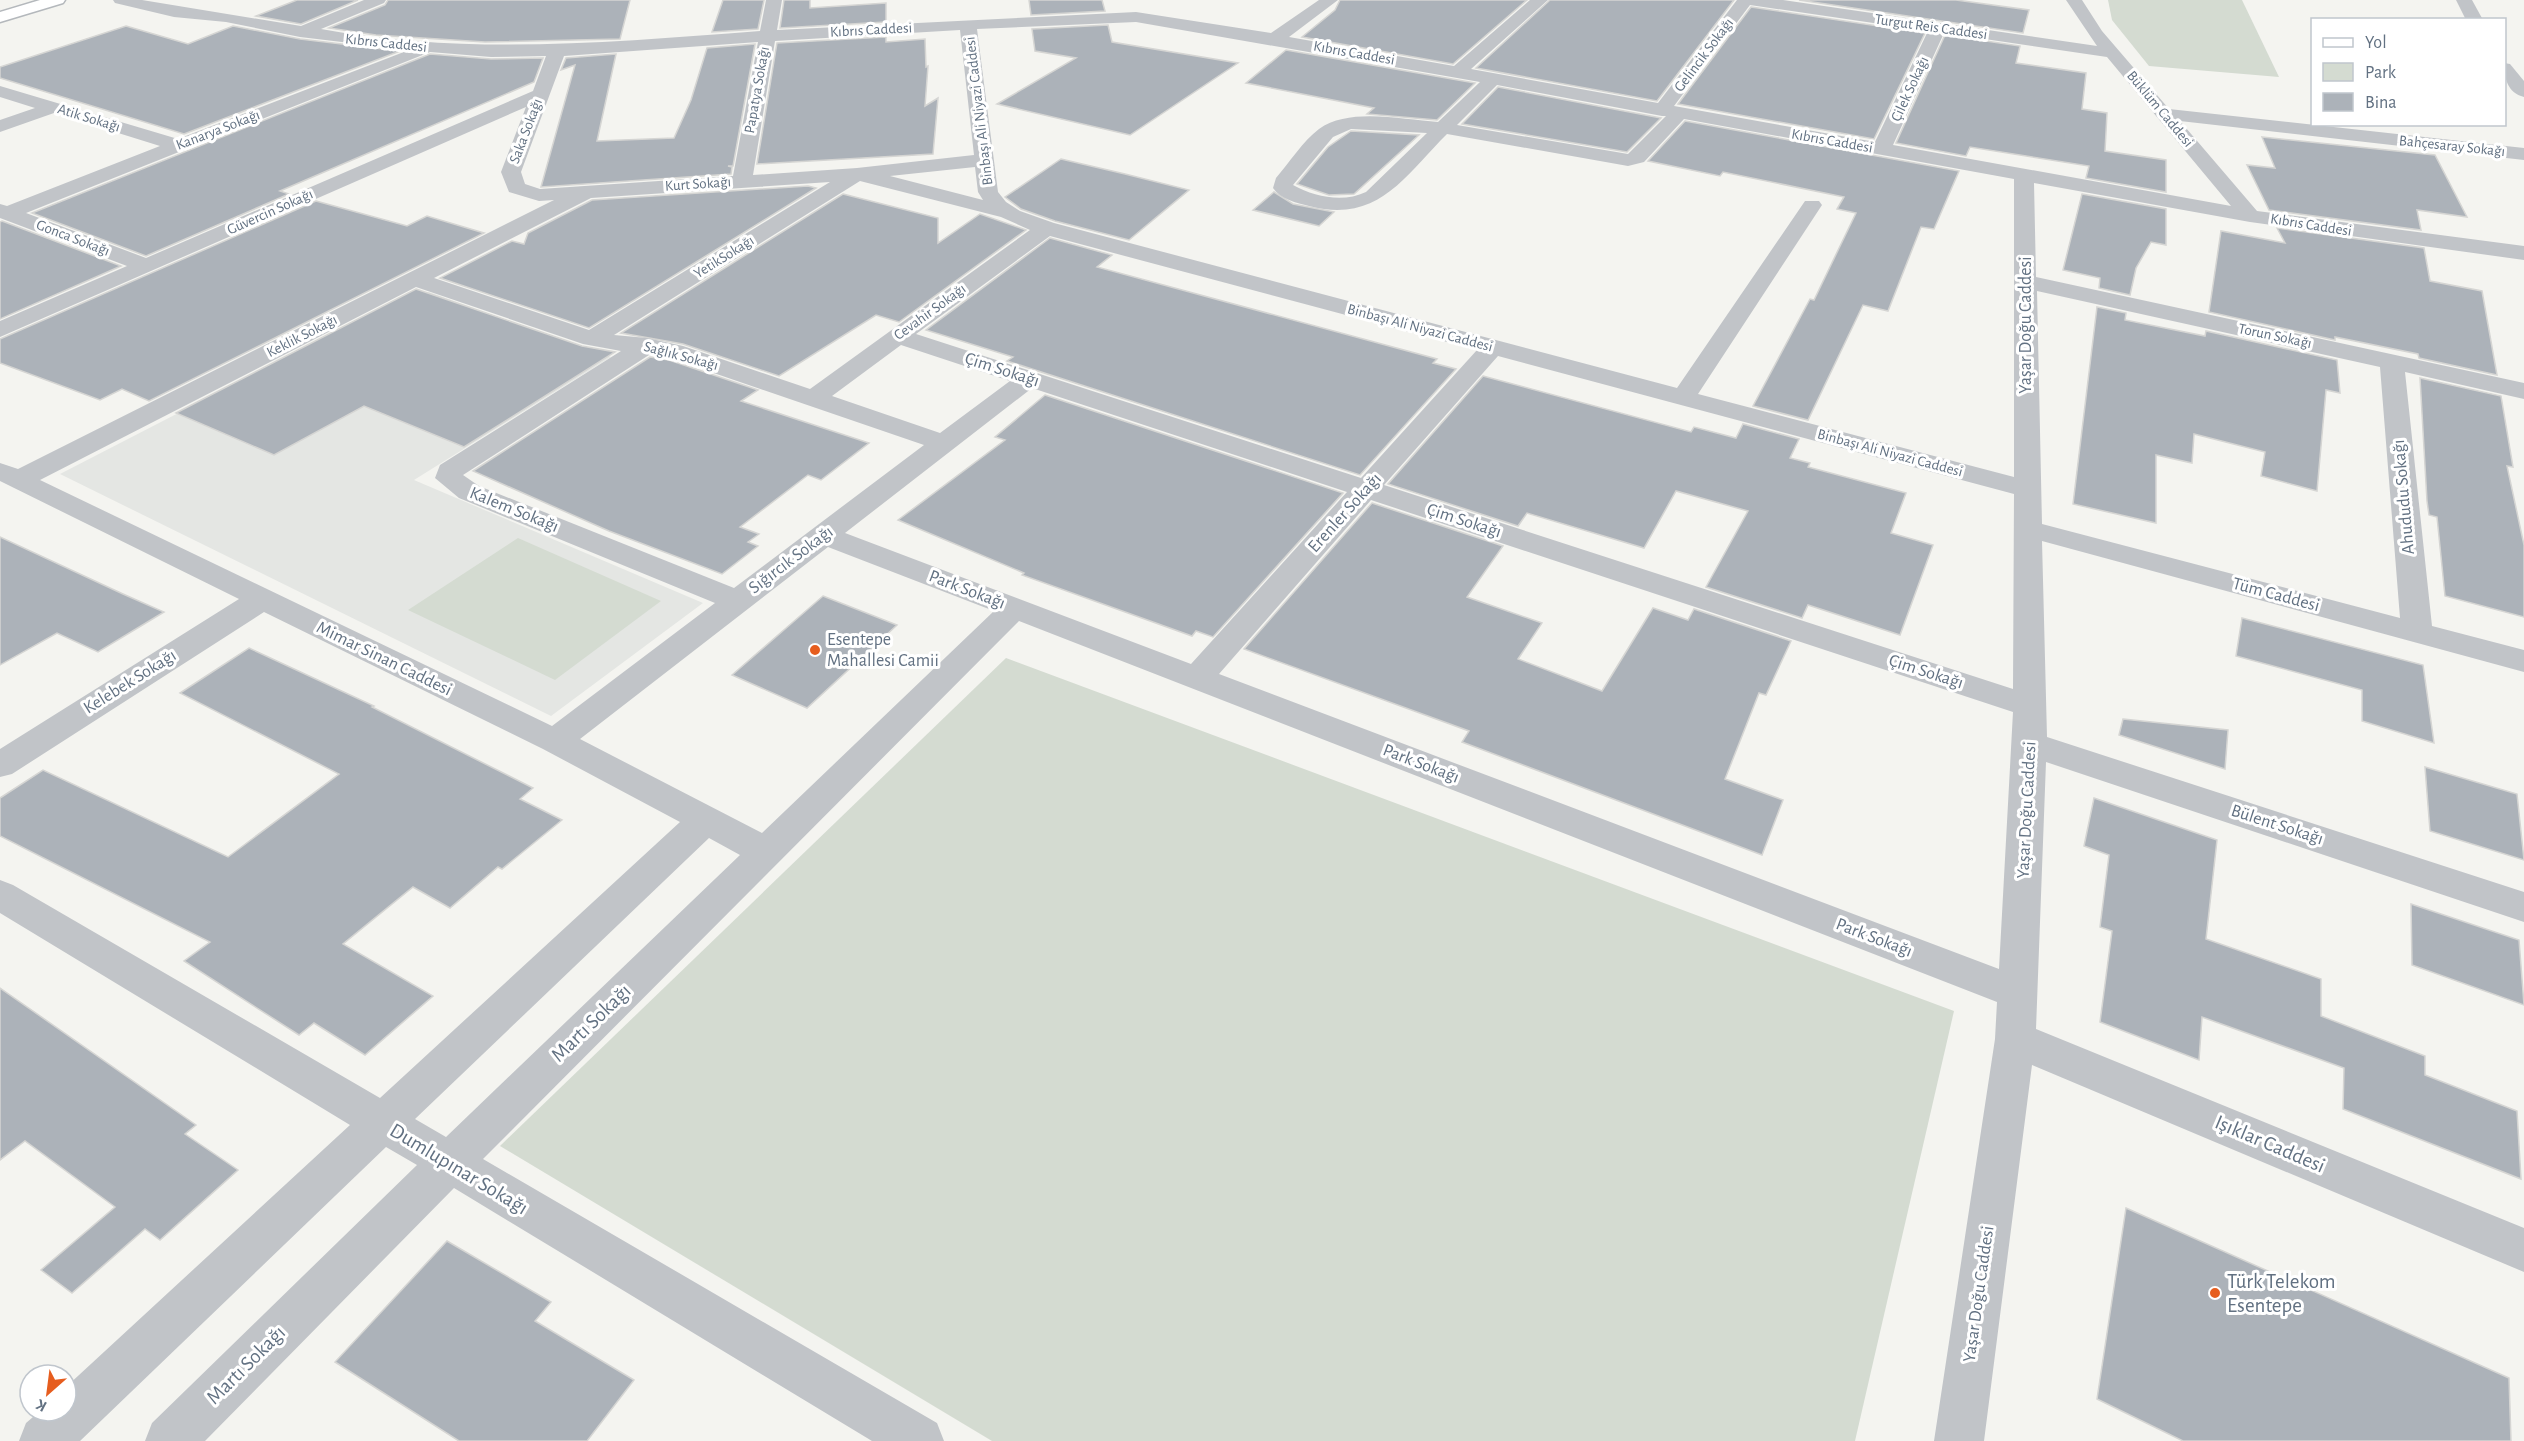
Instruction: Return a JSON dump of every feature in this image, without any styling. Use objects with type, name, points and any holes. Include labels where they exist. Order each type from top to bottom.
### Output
[{"type":"main road","points":[[0,4],[15,0]]},
{"type":"main road","points":[[0,17],[57,0]]},
{"type":"street","name":"Kıbrıs Caddesi","points":[[121,0],[174,12],[274,43]]},
{"type":"street","points":[[300,32],[378,0]]},
{"type":"street","name":"Papatya Sokağı","points":[[742,180],[774,0]]},
{"type":"street","points":[[1274,39],[1330,0]]},
{"type":"street","points":[[1458,72],[1540,0]]},
{"type":"street","name":"Gelincik Sokağı","points":[[1443,128],[1628,160],[1637,158],[1745,0]]},
{"type":"street","name":"Turgut Reis Caddesi","points":[[1750,0],[2112,52]]},
{"type":"street","name":"Büklüm Caddesi","points":[[2074,0],[2112,52],[2250,216]]},
{"type":"street","points":[[2464,0],[2474,18]]},
{"type":"street","points":[[226,17],[254,7]]},
{"type":"street","name":"Kıbrıs Caddesi","points":[[174,12],[226,17],[300,32],[429,48],[557,51],[968,24],[1134,9],[1274,39],[2250,216],[2405,239],[2524,253]]},
{"type":"street","name":"Binbaşı Ali Niyazi Caddesi","points":[[968,24],[988,192],[994,204],[1004,212],[1046,228],[2026,489]]},
{"type":"street","name":"Çilek Sokağı","points":[[1881,150],[1938,28]]},
{"type":"street","name":"Kanarya Sokağı","points":[[3,211],[179,146],[429,48]]},
{"type":"street","name":"Saka Sokağı","points":[[539,195],[516,188],[511,172],[557,51]]},
{"type":"street","points":[[2508,60],[2524,92]]},
{"type":"street","name":"Kıbrıs Caddesi","points":[[340,61],[373,70]]},
{"type":"street","points":[[1443,128],[1361,123],[1334,128],[1326,133],[1283,182],[1282,188],[1333,203],[1350,205],[1365,202],[1443,128],[1492,79]]},
{"type":"street","name":"Atik Sokağı","points":[[0,91],[179,146]]},
{"type":"street","name":"Güvercin Sokağı","points":[[0,330],[541,94]]},
{"type":"street","points":[[0,126],[54,107]]},
{"type":"street","name":"Bahçesaray Sokağı","points":[[2164,114],[2524,154]]},
{"type":"street","name":"Kurt Sokağı","points":[[539,195],[857,174],[984,160]]},
{"type":"street","name":"Kurt Sokağı","points":[[857,174],[1004,212]]},
{"type":"street","name":"YetikSokağı","points":[[591,339],[857,174]]},
{"type":"street","name":"Yaşar Doğu Caddesi","points":[[1959,1441],[2015,1039],[2018,993],[2030,744],[2024,176]]},
{"type":"street","name":"Keklik Sokağı","points":[[9,476],[415,279],[586,192]]},
{"type":"street","points":[[1683,398],[1812,205]]},
{"type":"street","name":"Gonca Sokağı","points":[[3,211],[147,266]]},
{"type":"street","name":"Cevahir Sokağı","points":[[814,397],[1046,228]]},
{"type":"street","name":"Sağlık Sokağı","points":[[415,279],[591,339],[647,345],[674,351],[944,443]]},
{"type":"street","name":"Torun Sokağı","points":[[2026,282],[2524,391]]},
{"type":"street","name":"Çim Sokağı","points":[[898,336],[2030,706]]},
{"type":"street","name":"Kalem Sokağı","points":[[647,345],[461,463],[450,471],[450,478],[469,492],[738,601]]},
{"type":"street","name":"Erenler Sokağı","points":[[1197,678],[1492,348]]},
{"type":"street","name":"Ahududu Sokağı","points":[[2392,362],[2417,632]]},
{"type":"street","name":"Sığırcık Sokağı","points":[[555,741],[1028,379]]},
{"type":"street","name":"Mimar Sinan Caddesi","points":[[9,476],[260,600],[555,741],[766,852]]},
{"type":"street","name":"Tüm Caddesi","points":[[2028,529],[2524,661]]},
{"type":"street","name":"Park Sokağı","points":[[824,535],[2018,993]]},
{"type":"street","name":"Kelebek Sokağı","points":[[0,765],[260,600]]},
{"type":"street","name":"Martı Sokağı","points":[[170,1441],[449,1163],[1015,608]]},
{"type":"street","name":"Bülent Sokağı","points":[[2030,744],[2524,906]]},
{"type":"street","points":[[44,1441],[705,820]]},
{"type":"street","name":"Dumlupınar Sokağı","points":[[0,895],[919,1441]]},
{"type":"street","name":"Işıklar Caddesi","points":[[2015,1039],[2524,1250]]},
{"type":"shaded area","points":[[429,292],[611,357],[414,480],[703,603],[551,716],[60,474],[405,296]]},
{"type":"green space","points":[[2108,0],[2242,0],[2279,77],[2149,66],[2112,20]]},
{"type":"green space","points":[[518,538],[661,601],[555,680],[408,610]]},
{"type":"green space","points":[[1006,658],[1954,1011],[1855,1441],[992,1441],[500,1146]]},
{"type":"building","points":[[297,0],[358,0],[301,24],[256,16]]},
{"type":"building","points":[[388,0],[630,0],[620,39],[485,42],[376,35],[329,28],[385,5]]},
{"type":"building","points":[[723,0],[764,0],[758,29],[712,32]]},
{"type":"building","points":[[784,0],[810,0],[810,8],[886,3],[886,22],[780,28]]},
{"type":"building","points":[[1029,0],[1102,0],[1105,11],[1031,15]]},
{"type":"building","points":[[1340,0],[1527,0],[1453,64],[1302,37],[1335,10]]},
{"type":"building","points":[[1550,0],[1734,0],[1657,101],[1476,68]]},
{"type":"building","points":[[1799,0],[1956,0],[2029,10],[2023,33]]},
{"type":"building","points":[[1751,7],[1925,33],[1874,139],[1678,104]]},
{"type":"building","points":[[1108,25],[1112,42],[1238,63],[1130,135],[997,104],[1076,58],[1035,51],[1032,29]]},
{"type":"building","points":[[126,26],[188,44],[233,26],[300,39],[400,51],[184,134],[0,78],[0,67]]},
{"type":"building","points":[[1945,35],[2020,46],[2016,63],[2086,73],[2082,109],[2107,113],[2105,151],[2166,160],[2166,192],[2086,178],[2089,166],[1970,147],[1966,156],[1896,143]]},
{"type":"building","points":[[886,37],[886,42],[925,39],[926,67],[928,66],[925,106],[938,98],[933,154],[757,164],[777,43]]},
{"type":"building","points":[[755,44],[733,166],[728,166],[732,167],[731,174],[541,187],[575,65],[561,70],[566,58],[616,54],[597,141],[674,138],[691,100],[707,48]]},
{"type":"building","points":[[1286,50],[1475,83],[1437,120],[1367,114],[1374,108],[1246,83]]},
{"type":"building","points":[[430,54],[491,59],[543,58],[534,82],[280,191],[289,194],[146,256],[32,213]]},
{"type":"building","points":[[1498,87],[1661,118],[1627,152],[1462,124]]},
{"type":"building","points":[[1685,121],[1959,171],[1934,229],[1921,227],[1888,311],[1863,305],[1808,420],[1753,406],[1810,299],[1814,300],[1856,213],[1837,209],[1844,197],[1723,172],[1720,176],[1648,161]]},
{"type":"building","points":[[1351,131],[1419,135],[1354,194],[1329,195],[1297,184],[1328,147]]},
{"type":"building","points":[[2262,137],[2435,155],[2467,217],[2417,210],[2421,230],[2269,210],[2247,165],[2275,168]]},
{"type":"building","points":[[1061,159],[1189,190],[1129,240],[1055,221],[1021,209],[1005,197]]},
{"type":"building","points":[[808,186],[816,188],[589,328],[440,278],[512,241],[524,244],[528,233],[592,200]]},
{"type":"building","points":[[1274,192],[1293,204],[1334,212],[1319,226],[1253,210]]},
{"type":"building","points":[[843,194],[938,218],[938,243],[980,214],[1026,230],[899,322],[876,315],[779,376],[683,344],[621,333]]},
{"type":"building","points":[[2082,194],[2166,209],[2166,245],[2151,242],[2136,268],[2130,295],[2099,288],[2100,278],[2063,270]]},
{"type":"building","points":[[316,201],[407,226],[427,216],[484,233],[149,401],[122,389],[100,400],[0,363],[0,339]]},
{"type":"building","points":[[0,222],[121,266],[0,319]]},
{"type":"building","points":[[2277,228],[2424,248],[2430,281],[2482,291],[2497,375],[2419,358],[2418,354],[2335,337],[2335,340],[2209,312],[2221,231],[2285,243]]},
{"type":"building","points":[[1050,238],[1112,255],[1097,267],[1437,359],[1433,363],[1456,369],[1360,475],[1007,361],[1013,357],[926,330]]},
{"type":"building","points":[[416,289],[582,346],[615,352],[464,447],[364,406],[274,455],[176,413]]},
{"type":"building","points":[[2097,307],[2126,313],[2125,320],[2205,336],[2206,331],[2337,360],[2340,393],[2326,390],[2317,491],[2261,476],[2265,452],[2194,434],[2192,463],[2156,455],[2156,523],[2073,504]]},
{"type":"building","points":[[650,357],[669,360],[758,390],[741,401],[869,443],[821,480],[808,475],[740,527],[759,534],[748,542],[758,546],[722,574],[609,531],[473,471]]},
{"type":"building","points":[[1483,376],[1691,432],[1694,427],[1736,438],[1743,424],[1799,439],[1790,458],[1810,463],[1808,467],[1906,493],[1891,533],[1933,545],[1900,635],[1808,605],[1802,618],[1706,587],[1748,511],[1676,491],[1644,548],[1527,513],[1518,526],[1388,484]]},
{"type":"building","points":[[2420,378],[2501,396],[2513,467],[2507,466],[2524,545],[2524,617],[2445,596],[2437,517],[2429,515],[2427,501]]},
{"type":"building","points":[[1045,395],[1343,493],[1213,637],[1196,631],[1192,636],[1022,575],[1024,573],[898,520],[1005,440],[995,437]]},
{"type":"building","points":[[1372,503],[1503,546],[1467,597],[1542,623],[1518,659],[1602,691],[1653,608],[1688,620],[1694,609],[1791,641],[1766,695],[1759,693],[1725,779],[1783,800],[1762,855],[1462,742],[1469,731],[1244,649]]},
{"type":"building","points":[[0,537],[164,612],[98,652],[57,633],[0,665]]},
{"type":"building","name":"Esentepe Mahallesi Camii","points":[[823,596],[897,625],[807,708],[732,675]]},
{"type":"building","points":[[2242,618],[2423,665],[2434,743],[2362,721],[2362,690],[2236,656]]},
{"type":"building","points":[[249,648],[374,706],[372,707],[533,788],[520,799],[562,820],[502,869],[498,867],[450,908],[413,887],[343,944],[433,996],[365,1055],[314,1023],[299,1035],[184,961],[210,942],[0,836],[0,798],[43,770],[228,857],[339,774],[180,693]]},
{"type":"building","points":[[2123,719],[2228,730],[2225,769],[2119,735]]},
{"type":"building","points":[[2425,767],[2517,794],[2524,860],[2430,831]]},
{"type":"building","points":[[2094,798],[2217,840],[2206,939],[2321,979],[2321,1016],[2425,1056],[2425,1075],[2517,1111],[2521,1179],[2343,1109],[2344,1068],[2202,1017],[2199,1060],[2100,1022],[2112,931],[2100,927],[2109,855],[2084,846]]},
{"type":"building","points":[[2411,904],[2519,940],[2524,1005],[2412,965]]},
{"type":"building","points":[[0,988],[196,1125],[185,1134],[238,1170],[160,1240],[145,1229],[72,1293],[41,1270],[115,1207],[25,1141],[0,1160]]},
{"type":"building","name":"Türk Telekom Esentepe","points":[[2126,1208],[2509,1378],[2511,1441],[2183,1441],[2097,1399]]},
{"type":"building","points":[[447,1241],[551,1302],[535,1321],[634,1380],[587,1441],[459,1441],[335,1362]]},
{"type":"place","name":"Esentepe Mahallesi Camii","points":[[815,650]]},
{"type":"place","name":"Türk Telekom Esentepe","points":[[2215,1293]]}]
